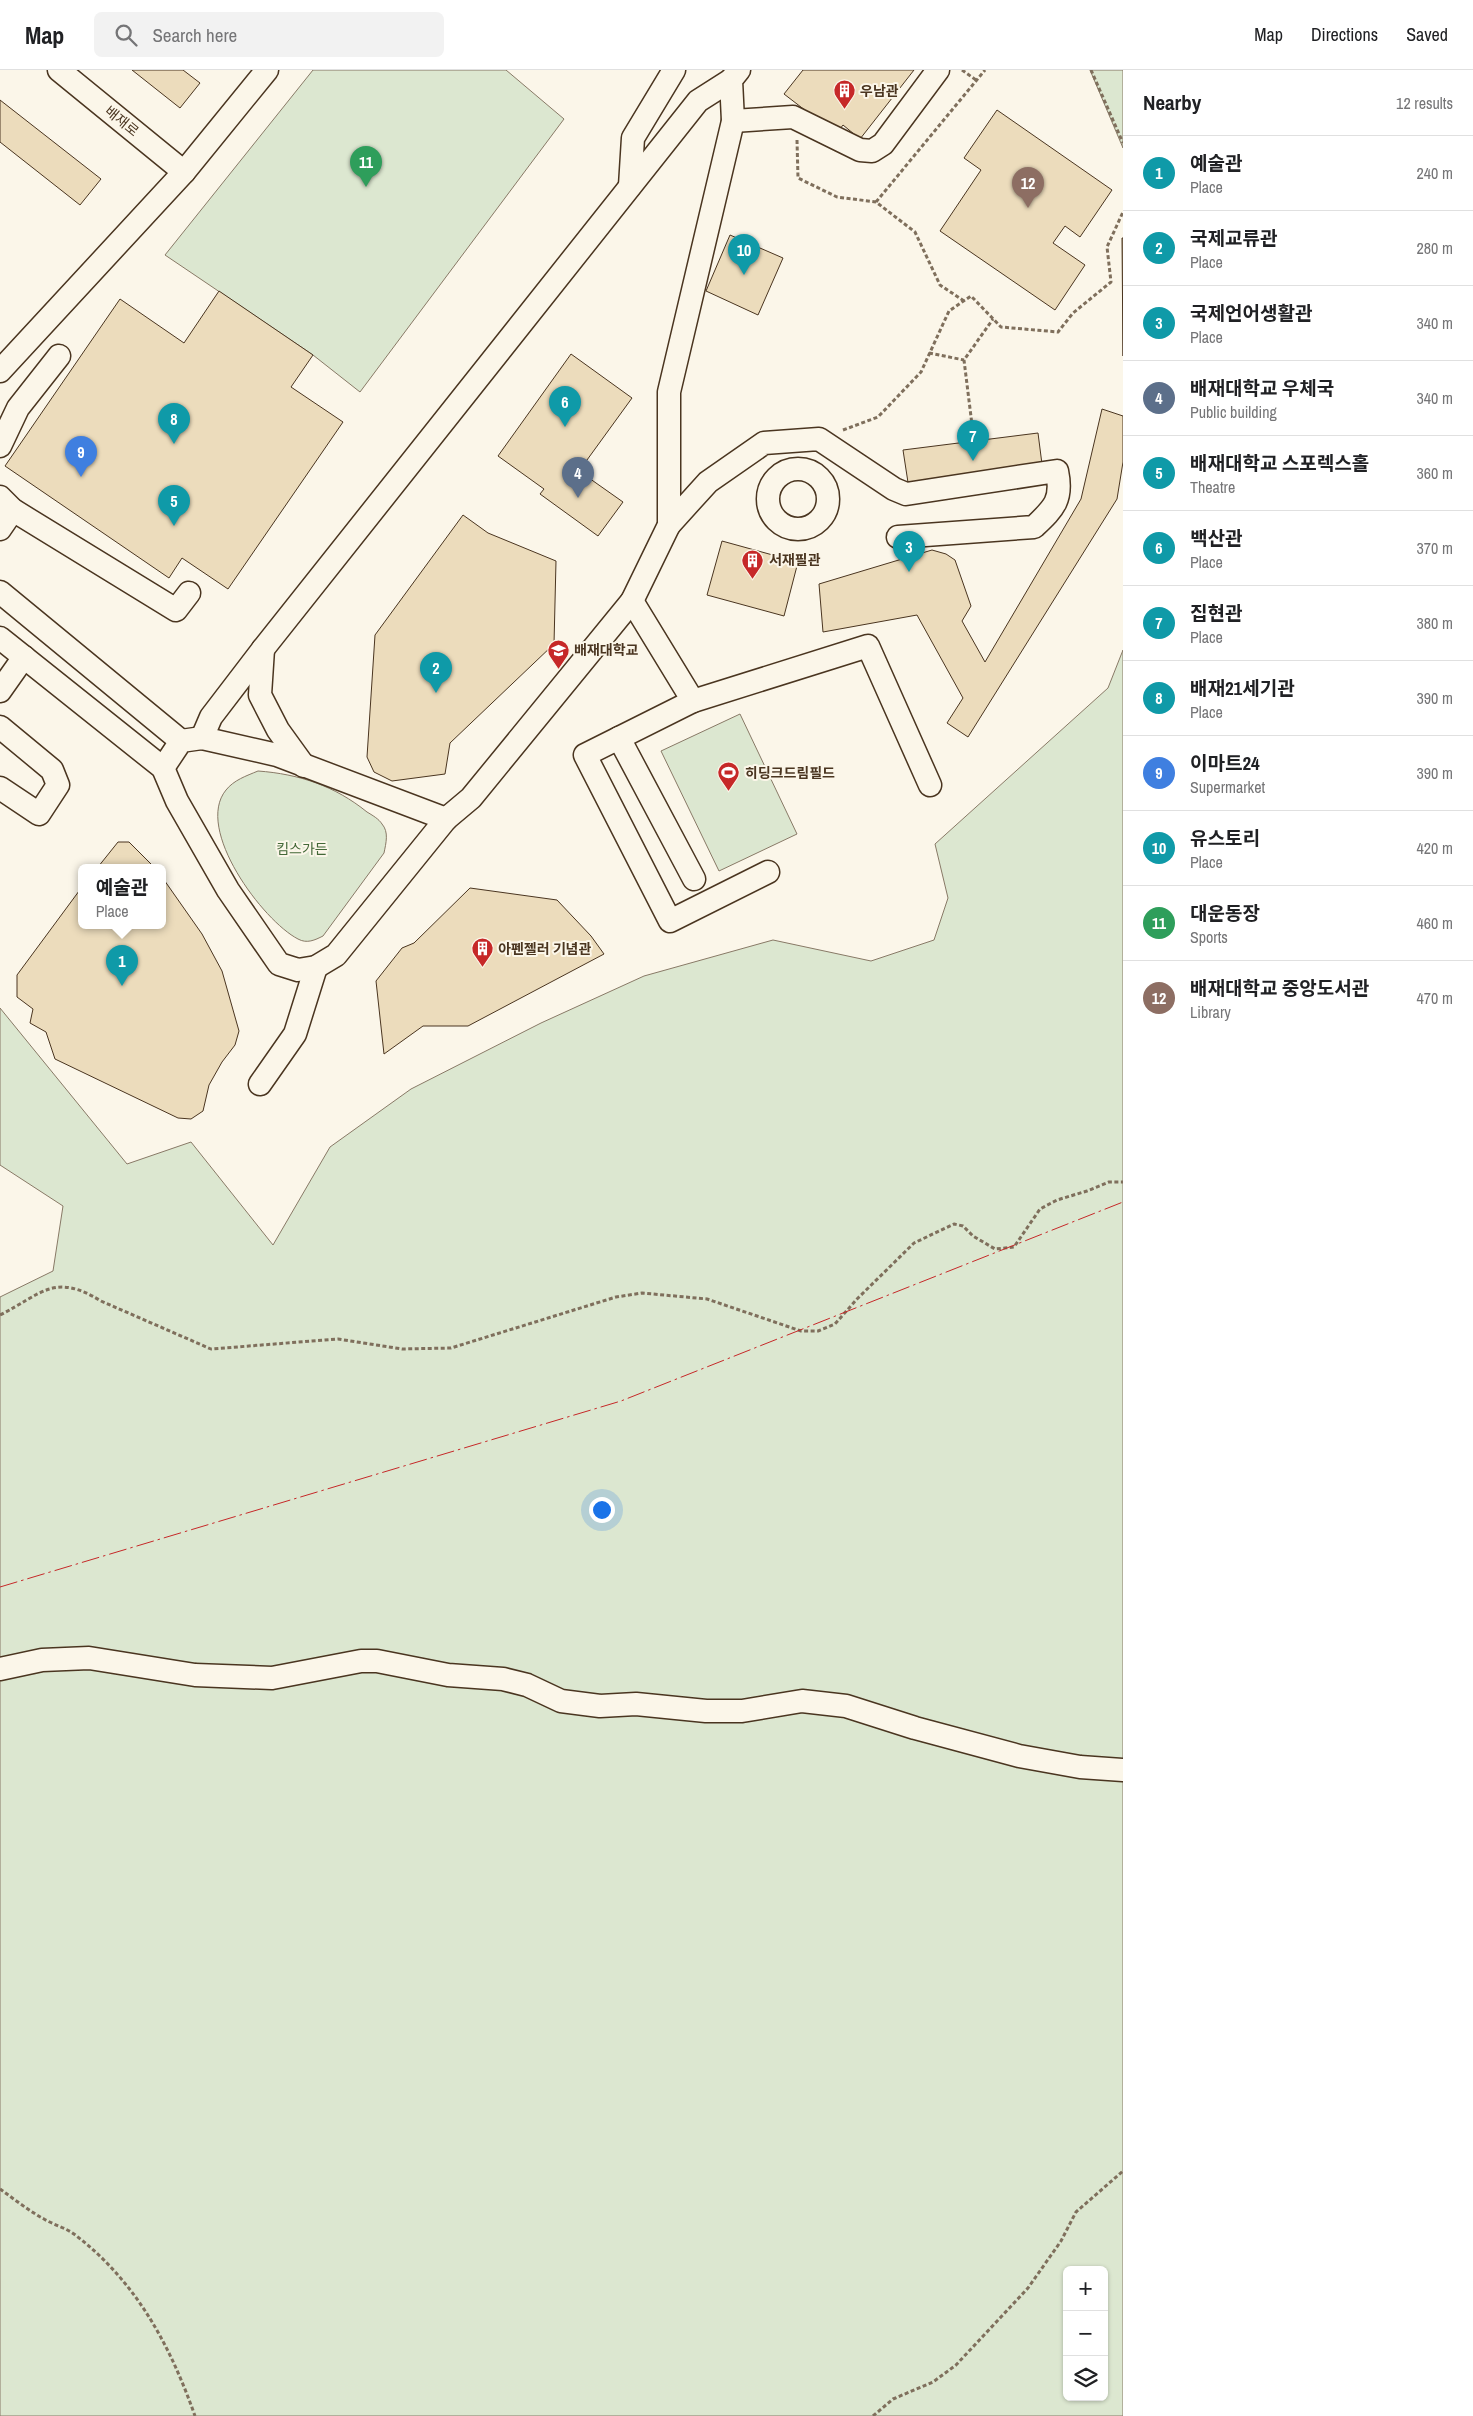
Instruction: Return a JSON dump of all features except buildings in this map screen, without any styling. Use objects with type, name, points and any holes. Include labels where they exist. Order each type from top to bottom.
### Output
[{"type":"street","name":"배재로","points":[[59,70],[184,172]]},
{"type":"street","points":[[0,371],[184,172],[267,70]]},
{"type":"street","points":[[630,186],[633,138],[674,70]]},
{"type":"street","points":[[733,121],[793,116],[860,150],[872,151],[883,144],[938,70]]},
{"type":"street","points":[[163,768],[192,740],[698,101],[735,75]]},
{"type":"street","points":[[669,526],[669,392],[733,121],[735,75]]},
{"type":"street","points":[[0,446],[18,408],[59,356]]},
{"type":"street","points":[[0,638],[163,768],[177,801],[228,890],[279,964],[298,970],[316,967],[336,955],[446,819],[471,798],[632,601],[669,526],[708,482],[764,443],[819,439],[894,489],[906,494],[1057,471],[1061,489],[1051,510],[1034,527],[898,537]]},
{"type":"street","points":[[764,443],[784,472]]},
{"type":"street","points":[[0,529],[6,503],[176,610],[189,593]]},
{"type":"street","points":[[0,592],[192,740],[277,755],[446,819]]},
{"type":"street","points":[[632,601],[693,701]]},
{"type":"street","points":[[768,872],[670,921],[586,755],[693,701],[868,646],[930,785]]},
{"type":"street","points":[[263,649],[260,696],[278,730],[304,766]]},
{"type":"street","points":[[0,690],[24,657]]},
{"type":"street","points":[[0,727],[52,770],[58,785],[39,814],[0,788]]},
{"type":"street","points":[[620,738],[694,879]]},
{"type":"street","points":[[260,1084],[295,1034],[316,967]]},
{"type":"street","points":[[0,1669],[42,1660],[88,1658],[195,1675],[272,1678],[361,1661],[377,1661],[448,1674],[503,1679],[527,1685],[561,1701],[600,1706],[636,1704],[706,1711],[742,1711],[802,1701],[846,1706],[915,1728],[1019,1756],[1080,1768],[1123,1770]]},
{"type":"path","points":[[962,70],[976,80]]},
{"type":"path","points":[[876,202],[984,70]]},
{"type":"path","points":[[1091,70],[1123,143]]},
{"type":"path","points":[[797,118],[798,178],[837,197],[876,202],[915,232],[940,286],[964,300]]},
{"type":"path","points":[[819,439],[878,417],[921,372],[949,311],[971,296],[1001,327],[1058,332],[1073,313],[1110,282],[1107,247],[1123,212]]},
{"type":"path","points":[[974,441],[964,360],[993,319]]},
{"type":"path","points":[[930,353],[964,360]]},
{"type":"path","points":[[0,1315],[44,1289],[59,1285],[88,1293],[101,1301],[211,1349],[338,1339],[402,1349],[451,1348],[616,1297],[642,1293],[707,1298],[801,1331],[818,1331],[835,1324],[857,1299],[914,1243],[954,1224],[963,1226],[973,1236],[995,1249],[1014,1247],[1040,1209],[1056,1200],[1109,1182],[1123,1182]]},
{"type":"path","points":[[873,2416],[893,2399],[932,2382],[956,2365],[1028,2288],[1062,2241],[1076,2212],[1123,2171]]},
{"type":"path","points":[[0,2189],[43,2219],[73,2233],[131,2291],[149,2315],[170,2355],[194,2416]]},
{"type":"green space","points":[[313,70],[506,70],[564,119],[360,392],[313,355],[165,255]]},
{"type":"green space","points":[[1090,70],[1123,70],[1123,148]]},
{"type":"green space","points":[[1123,650],[1123,2416],[0,2416],[0,1297],[53,1271],[63,1206],[0,1165],[0,1008],[127,1164],[191,1142],[273,1245],[330,1147],[411,1089],[541,1023],[644,976],[773,940],[871,961],[934,940],[948,898],[935,844],[1108,688]]},
{"type":"green space","name":"히딩크드림필드","points":[[740,714],[797,834],[719,871],[661,751]]},
{"type":"green space","name":"킴스가든","points":[[258,771],[302,778],[329,788],[375,817],[381,822],[386,831],[384,853],[323,936],[314,940],[305,941],[298,939],[267,914],[251,894],[225,850],[219,827],[218,807],[229,787],[240,779]]},
{"type":"power","points":[[0,1587],[621,1401],[1123,1202]]},
{"type":"place","name":"우남관","points":[[844,110]]},
{"type":"place","name":"대운동장","points":[[366,187]]},
{"type":"place","name":"배재대학교 중앙도서관","points":[[1028,208]]},
{"type":"place","name":"유스토리","points":[[744,275]]},
{"type":"place","name":"백산관","points":[[565,427]]},
{"type":"place","name":"배재21세기관","points":[[174,444]]},
{"type":"place","name":"집현관","points":[[973,461]]},
{"type":"place","name":"이마트24","points":[[81,477]]},
{"type":"place","name":"배재대학교 우체국","points":[[578,498]]},
{"type":"place","name":"배재대학교 스포렉스홀","points":[[174,526]]},
{"type":"place","name":"국제언어생활관","points":[[909,572]]},
{"type":"place","name":"서재필관","points":[[753,579]]},
{"type":"place","name":"배재대학교","points":[[558,669]]},
{"type":"place","name":"국제교류관","points":[[436,693]]},
{"type":"place","name":"히딩크드림필드","points":[[729,792]]},
{"type":"place","name":"아펜젤러 기념관","points":[[482,968]]},
{"type":"place","name":"예술관","points":[[122,986]]}]
